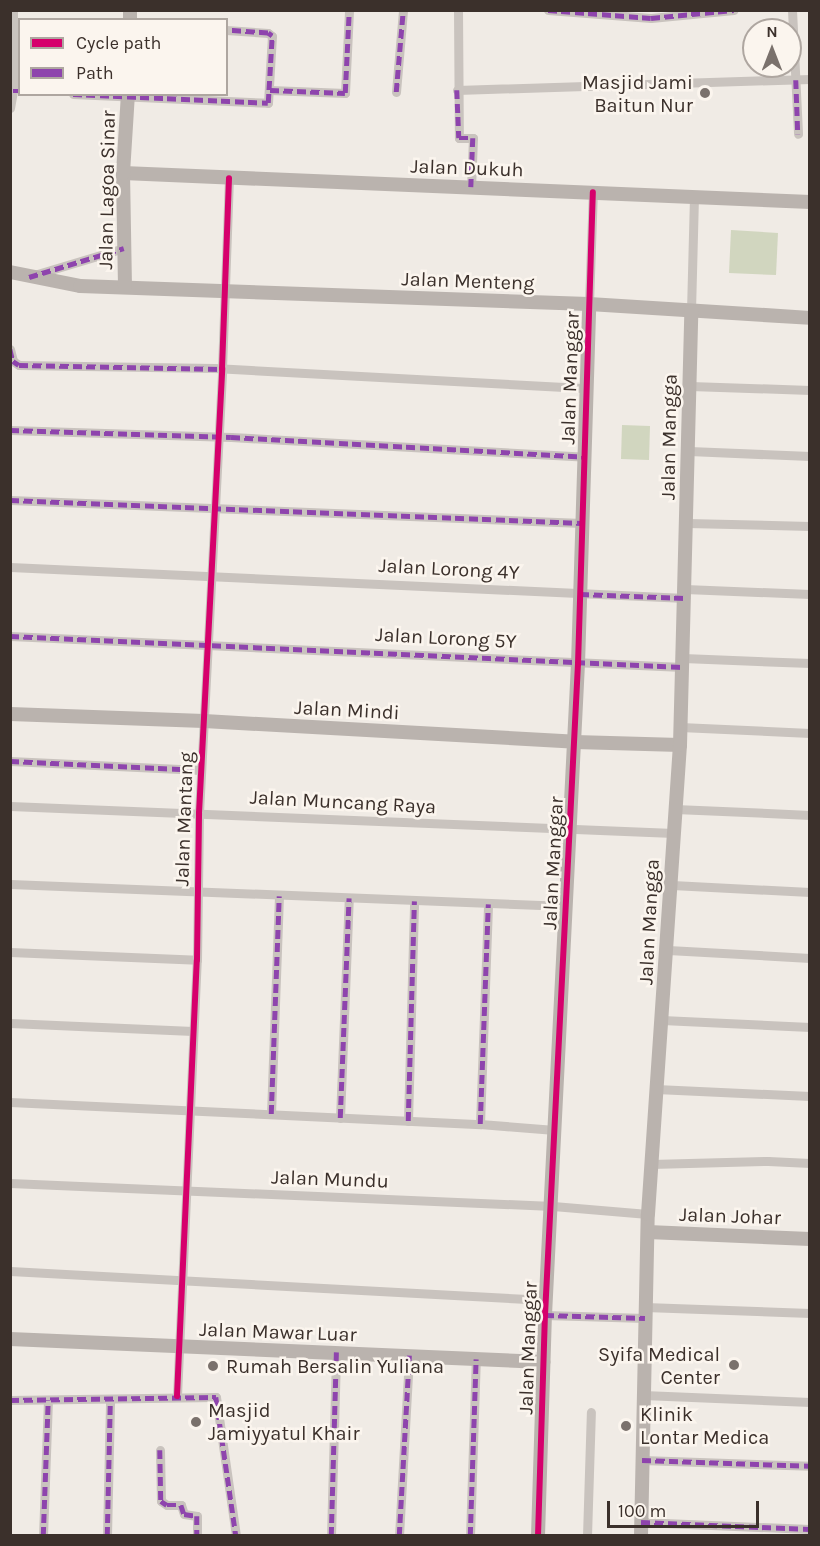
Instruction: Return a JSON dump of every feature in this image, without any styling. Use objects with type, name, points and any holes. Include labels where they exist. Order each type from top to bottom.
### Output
[{"type":"street","points":[[10,108],[16,91],[13,10]]},
{"type":"street","points":[[270,90],[345,93],[349,10]]},
{"type":"street","points":[[396,92],[403,10]]},
{"type":"street","points":[[458,10],[459,138],[473,138],[471,187]]},
{"type":"street","points":[[548,10],[651,18],[734,10]]},
{"type":"street","points":[[792,10],[798,134]]},
{"type":"street","points":[[143,96],[267,104],[270,90],[270,34],[228,30]]},
{"type":"street","points":[[457,90],[810,79]]},
{"type":"street","name":"Jalan Lagoa Sinar","points":[[125,287],[123,173],[128,96]]},
{"type":"street","points":[[798,118],[810,118]]},
{"type":"street","name":"Jalan Dukuh","points":[[123,173],[810,202]]},
{"type":"street","name":"Jalan Mantang","points":[[177,1396],[199,891],[199,813],[226,292],[229,178]]},
{"type":"street","name":"Jalan Manggar","points":[[538,1536],[545,1315],[553,1206],[575,742],[592,192]]},
{"type":"street","points":[[691,311],[694,197]]},
{"type":"street","points":[[29,277],[124,248]]},
{"type":"street","name":"Jalan Menteng","points":[[10,272],[69,285],[589,304],[810,318]]},
{"type":"street","name":"Jalan Mangga","points":[[641,1529],[648,1214],[668,950],[673,833],[680,745],[691,311]]},
{"type":"street","points":[[10,349],[13,361],[19,365],[222,369],[587,388]]},
{"type":"street","points":[[690,386],[810,390]]},
{"type":"street","points":[[10,430],[217,437],[585,457]]},
{"type":"street","points":[[689,451],[810,456]]},
{"type":"street","points":[[10,500],[582,523]]},
{"type":"street","points":[[687,523],[810,526]]},
{"type":"street","name":"Jalan Lorong 4Y","points":[[10,567],[580,594],[810,594]]},
{"type":"street","name":"Jalan Lorong 5Y","points":[[10,636],[207,643],[578,664],[810,663]]},
{"type":"street","name":"Jalan Mindi","points":[[10,714],[204,721],[575,742],[680,745]]},
{"type":"street","points":[[680,727],[810,733]]},
{"type":"street","points":[[10,761],[201,770]]},
{"type":"street","name":"Jalan Muncang Raya","points":[[10,806],[673,833]]},
{"type":"street","points":[[675,809],[810,815]]},
{"type":"street","points":[[10,884],[567,906]]},
{"type":"street","points":[[672,885],[810,892]]},
{"type":"street","points":[[271,1114],[279,896]]},
{"type":"street","points":[[340,1118],[349,898]]},
{"type":"street","points":[[408,1121],[414,901]]},
{"type":"street","points":[[480,1124],[488,904]]},
{"type":"street","points":[[668,950],[810,958]]},
{"type":"street","points":[[10,952],[196,960]]},
{"type":"street","points":[[662,1020],[810,1027]]},
{"type":"street","points":[[10,1023],[193,1031]]},
{"type":"street","points":[[656,1089],[810,1096]]},
{"type":"street","points":[[10,1102],[480,1124],[555,1130]]},
{"type":"street","points":[[651,1164],[768,1161],[810,1163]]},
{"type":"street","name":"Jalan Mundu","points":[[10,1183],[553,1206],[648,1214]]},
{"type":"street","name":"Jalan Johar","points":[[648,1232],[810,1239]]},
{"type":"street","points":[[10,1271],[546,1300]]},
{"type":"street","points":[[545,1315],[810,1313]]},
{"type":"street","name":"Jalan Mawar Luar","points":[[10,1339],[544,1362]]},
{"type":"street","points":[[331,1536],[336,1353]]},
{"type":"street","points":[[399,1536],[409,1355]]},
{"type":"street","points":[[470,1536],[476,1359]]},
{"type":"street","points":[[643,1395],[810,1402]]},
{"type":"street","points":[[10,1400],[216,1397],[236,1536]]},
{"type":"street","points":[[107,1536],[110,1399]]},
{"type":"street","points":[[43,1536],[48,1400]]},
{"type":"street","points":[[587,1536],[591,1412]]},
{"type":"street","points":[[160,1450],[161,1501],[167,1505],[181,1505],[184,1514],[197,1516],[197,1536]]},
{"type":"street","points":[[642,1460],[810,1466]]},
{"type":"street","points":[[641,1529],[810,1529]]},
{"type":"green space","points":[[731,230],[778,233],[776,275],[729,273]]},
{"type":"green space","points":[[622,425],[650,426],[649,460],[621,459]]},
{"type":"marked path","points":[[270,90],[345,93],[349,10]]},
{"type":"marked path","points":[[396,92],[403,10]]},
{"type":"marked path","points":[[548,10],[651,18],[734,10]]},
{"type":"marked path","points":[[116,96],[268,103],[272,36],[268,33],[228,30]]},
{"type":"marked path","points":[[796,80],[798,134]]},
{"type":"marked path","points":[[457,90],[459,138],[473,138],[471,187]]},
{"type":"marked path","points":[[13,91],[18,91]]},
{"type":"marked path","points":[[29,277],[124,248]]},
{"type":"marked path","points":[[10,349],[13,361],[19,365],[222,369]]},
{"type":"marked path","points":[[10,430],[231,437],[585,457]]},
{"type":"marked path","points":[[10,500],[582,523]]},
{"type":"marked path","points":[[580,594],[685,598]]},
{"type":"marked path","points":[[10,636],[682,667]]},
{"type":"marked path","points":[[10,761],[201,770]]},
{"type":"marked path","points":[[271,1114],[279,896]]},
{"type":"marked path","points":[[340,1118],[349,898]]},
{"type":"marked path","points":[[408,1121],[414,901]]},
{"type":"marked path","points":[[480,1124],[488,904]]},
{"type":"marked path","points":[[545,1315],[645,1318]]},
{"type":"marked path","points":[[331,1536],[336,1352]]},
{"type":"marked path","points":[[399,1536],[409,1355]]},
{"type":"marked path","points":[[470,1536],[476,1359]]},
{"type":"marked path","points":[[10,1400],[216,1397],[236,1536]]},
{"type":"marked path","points":[[107,1536],[110,1399]]},
{"type":"marked path","points":[[43,1536],[48,1400]]},
{"type":"marked path","points":[[160,1450],[161,1501],[167,1505],[181,1505],[184,1514],[197,1516],[197,1536]]},
{"type":"marked path","points":[[642,1460],[810,1466]]},
{"type":"marked path","points":[[641,1522],[810,1529]]},
{"type":"cycle path","points":[[177,1396],[197,960],[199,813],[222,369],[229,178]]},
{"type":"cycle path","points":[[538,1536],[545,1315],[578,664],[593,192]]},
{"type":"place","name":"Masjid Jami Baitun Nur","points":[[705,93]]},
{"type":"place","name":"Syifa Medical Center","points":[[734,1365]]},
{"type":"place","name":"Rumah Bersalin Yuliana","points":[[213,1366]]},
{"type":"place","name":"Masjid Jamiyyatul Khair","points":[[196,1422]]},
{"type":"place","name":"Klinik Lontar Medica","points":[[626,1426]]}]
